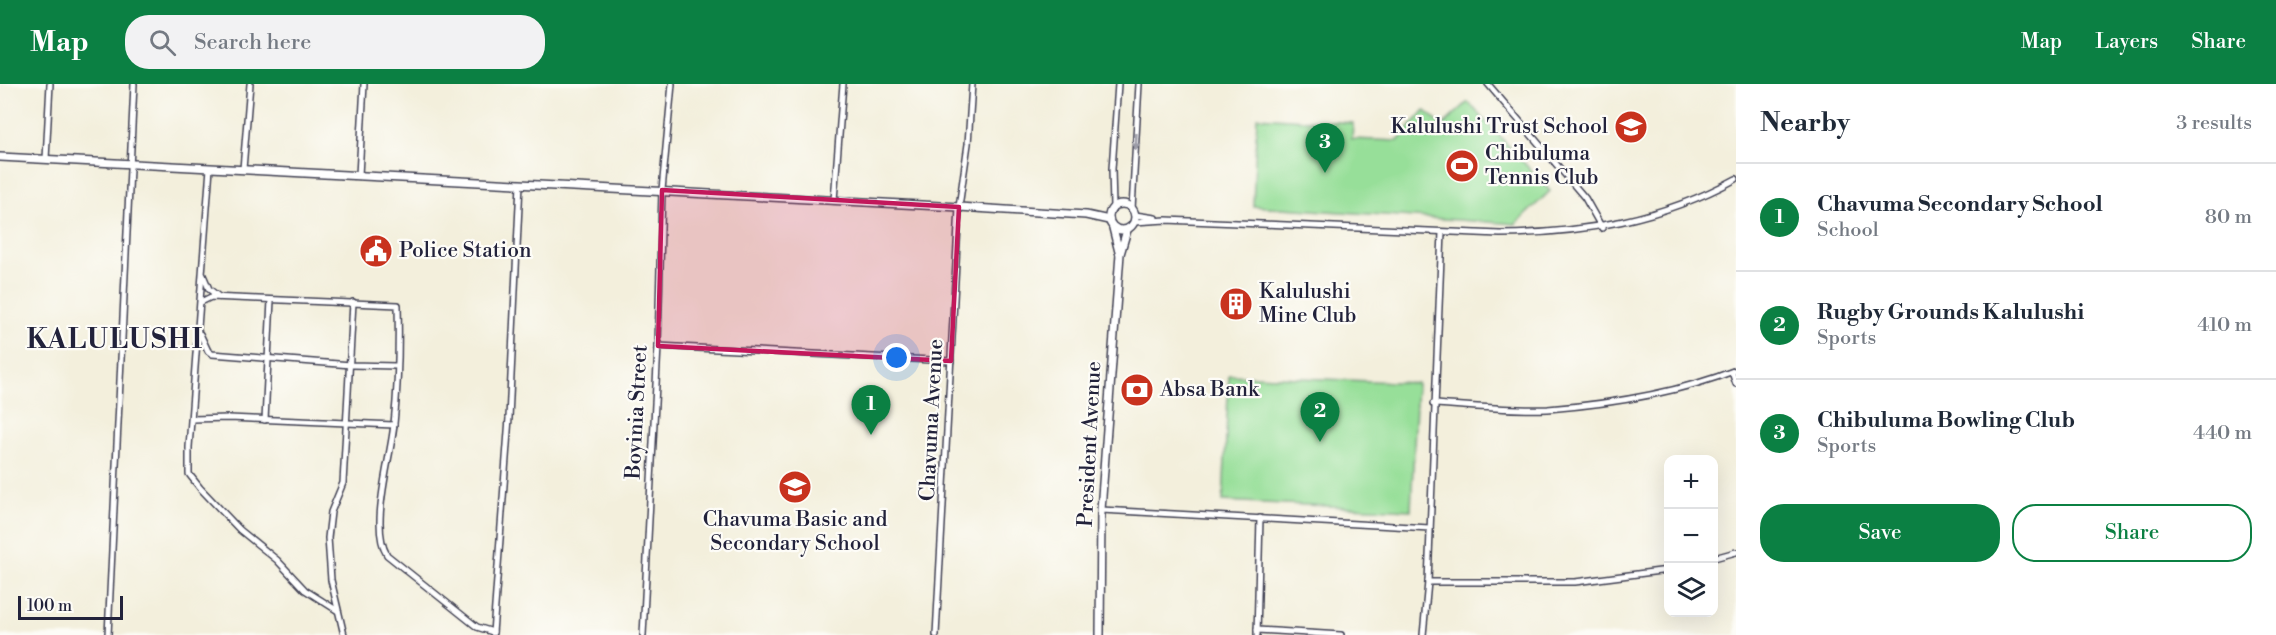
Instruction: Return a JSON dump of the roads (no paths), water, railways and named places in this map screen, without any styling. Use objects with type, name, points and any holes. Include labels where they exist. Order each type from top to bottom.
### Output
[{"type":"street","points":[[46,159],[50,84]]},
{"type":"street","points":[[108,635],[134,84]]},
{"type":"street","points":[[243,170],[250,84]]},
{"type":"street","points":[[359,176],[364,84]]},
{"type":"street","name":"Boyinia Street","points":[[643,635],[658,346],[662,190],[672,84]]},
{"type":"street","points":[[834,200],[843,84]]},
{"type":"street","name":"Chavuma Avenue","points":[[936,635],[959,207],[968,144],[972,84]]},
{"type":"street","points":[[1110,213],[1118,84]]},
{"type":"street","points":[[1113,228],[1126,230],[1134,215],[1139,84]]},
{"type":"street","points":[[1488,84],[1585,198],[1602,228]]},
{"type":"street","points":[[0,157],[662,190],[1086,215],[1110,213],[1123,204],[1134,215],[1166,220],[1442,232],[1549,234],[1602,228],[1671,208],[1736,179]]},
{"type":"street","points":[[210,168],[189,447],[189,474],[240,530],[277,560],[305,590],[338,611]]},
{"type":"street","points":[[201,302],[212,297],[219,297],[398,305],[394,425],[381,514],[383,549],[387,555],[477,627],[493,633],[509,418],[520,184]]},
{"type":"street","name":"President Avenue","points":[[1110,213],[1120,254]]},
{"type":"street","name":"President Avenue","points":[[1100,635],[1101,510],[1120,254],[1126,230]]},
{"type":"street","points":[[1423,635],[1428,582],[1433,404],[1442,232]]},
{"type":"street","points":[[202,273],[210,289],[219,297]]},
{"type":"street","points":[[265,420],[272,300]]},
{"type":"street","points":[[344,635],[328,558],[329,527],[334,501],[343,483],[353,302]]},
{"type":"street","points":[[199,331],[210,353],[351,365],[396,366]]},
{"type":"street","points":[[658,346],[951,361]]},
{"type":"street","points":[[1433,404],[1546,409],[1664,391],[1734,371],[1736,384]]},
{"type":"street","points":[[192,419],[394,425]]},
{"type":"street","points":[[1101,510],[1430,528]]},
{"type":"street","points":[[1260,518],[1257,633],[1341,635]]},
{"type":"street","points":[[1718,557],[1736,552]]},
{"type":"street","points":[[1428,582],[1575,582],[1664,571]]},
{"type":"place","name":"Kalulushi Trust School","points":[[1631,127]]},
{"type":"place","name":"Chibuluma Tennis Club","points":[[1462,166]]},
{"type":"place","name":"Chibuluma Bowling Club","points":[[1325,173]]},
{"type":"place","name":"Police Station","points":[[376,251]]},
{"type":"place","name":"Kalulushi Mine Club","points":[[1236,304]]},
{"type":"place","name":"Absa Bank","points":[[1137,390]]},
{"type":"place","name":"Chavuma Secondary School","points":[[871,435]]},
{"type":"place","name":"Rugby Grounds Kalulushi","points":[[1320,442]]},
{"type":"place","name":"Chavuma Basic and Secondary School","points":[[795,487]]},
{"type":"district","name":"KALULUSHI","points":[[115,340]]}]
